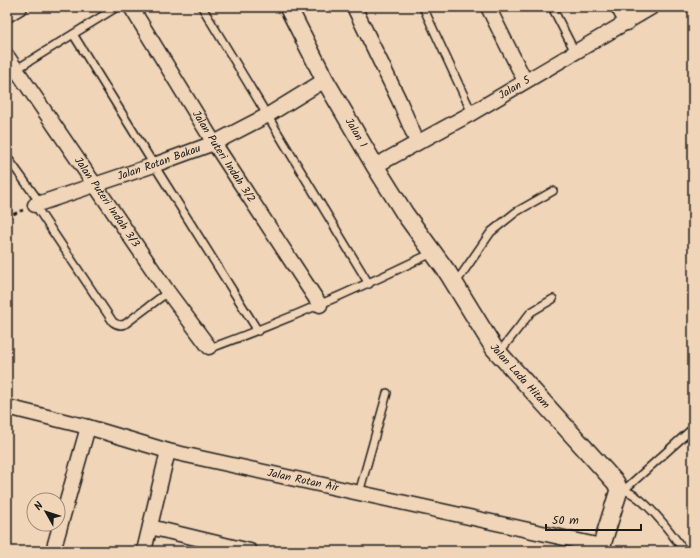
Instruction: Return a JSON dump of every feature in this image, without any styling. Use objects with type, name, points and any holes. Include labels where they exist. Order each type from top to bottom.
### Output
[{"type":"street","name":"Jalan Puteri Indah 3/2","points":[[131,7],[214,143],[320,305]]},
{"type":"street","name":"Jalan 1","points":[[288,7],[325,80],[375,166],[405,214],[432,253]]},
{"type":"street","points":[[354,7],[417,142]]},
{"type":"street","points":[[488,7],[525,81]]},
{"type":"street","points":[[618,7],[626,23]]},
{"type":"street","name":"Jalan 5","points":[[375,166],[472,113],[652,7]]},
{"type":"street","name":"Jalan Puteri Indah 3/3","points":[[7,56],[11,72],[95,184],[168,292],[208,347]]},
{"type":"street","name":"Jalan Rotan Bakau","points":[[38,204],[214,143],[268,115],[325,80]]},
{"type":"street","name":"Jalan Lada Hitam","points":[[432,253],[448,273],[498,354],[605,469],[621,490]]},
{"type":"street","name":"Jalan Rotan Air","points":[[7,407],[88,427],[168,451],[601,549]]},
{"type":"street","points":[[53,551],[88,427]]},
{"type":"street","points":[[144,551],[168,451]]},
{"type":"street","points":[[601,549],[621,490]]},
{"type":"street","points":[[150,527],[250,551]]},
{"type":"lane","points":[[11,72],[117,7]]},
{"type":"lane","points":[[202,7],[369,284]]},
{"type":"lane","points":[[423,7],[472,113]]},
{"type":"lane","points":[[552,7],[576,52]]},
{"type":"lane","points":[[74,34],[258,331]]},
{"type":"lane","points":[[7,157],[113,322],[121,326],[125,324],[168,292]]},
{"type":"lane","points":[[455,284],[492,232],[516,212],[553,191]]},
{"type":"lane","points":[[208,347],[211,348],[258,331],[320,305],[369,284],[432,253]]},
{"type":"lane","points":[[498,354],[531,312],[553,299]]},
{"type":"lane","points":[[359,493],[387,393]]},
{"type":"lane","points":[[684,551],[668,529],[639,499],[621,490],[693,428]]},
{"type":"path","points":[[7,217],[38,204]]}]
